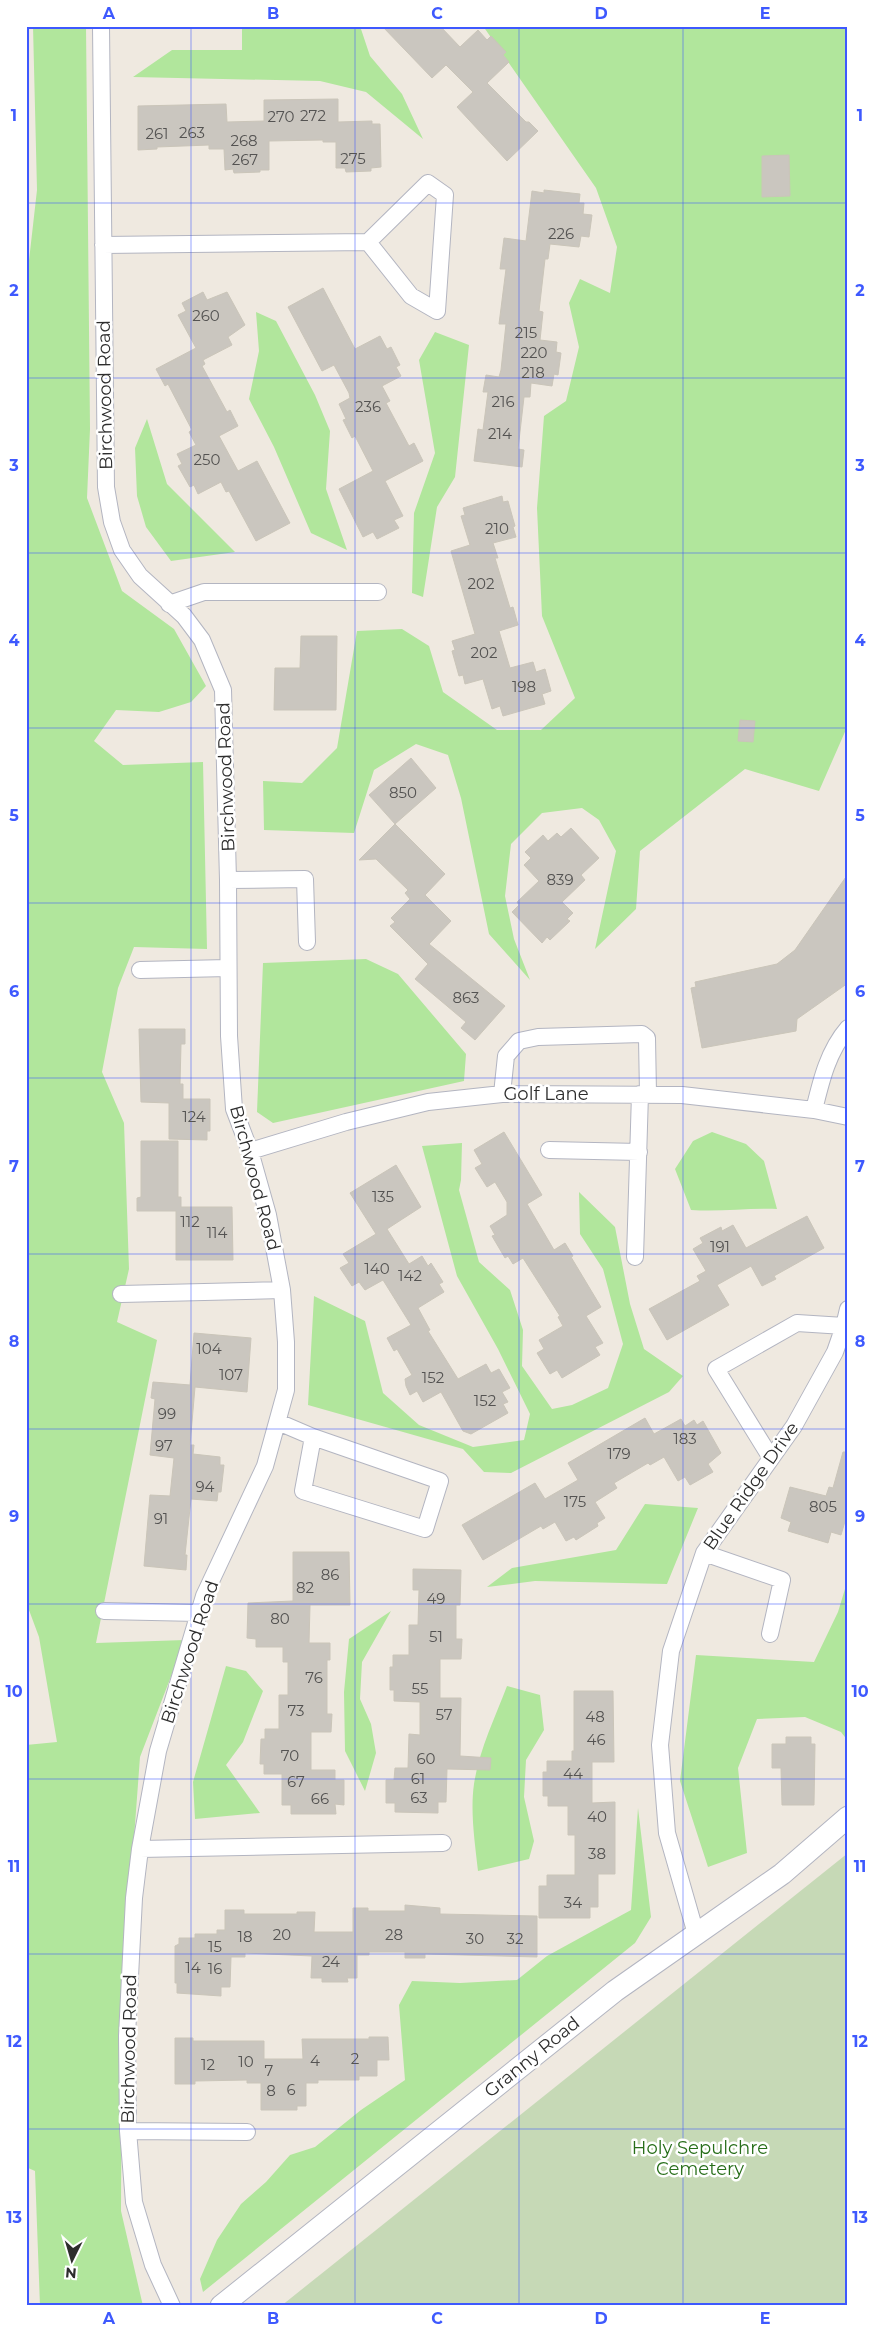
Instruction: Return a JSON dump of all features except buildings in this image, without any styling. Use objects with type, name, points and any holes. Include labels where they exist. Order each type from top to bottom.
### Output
[{"type":"street","name":"Birchwood Road","points":[[101,26],[106,487],[112,522],[122,550],[140,576],[168,604],[184,616],[202,640],[223,690],[228,880],[228,968],[234,1109],[250,1151],[268,1216],[282,1290],[286,1342],[286,1390],[265,1466],[204,1596],[158,1751],[140,1849],[134,1898],[127,2036],[128,2131],[134,2202],[153,2265],[172,2306]]},
{"type":"street","points":[[103,245],[368,242],[428,183],[445,195],[437,311],[411,296],[368,242]]},
{"type":"street","points":[[168,604],[204,592],[378,592]]},
{"type":"street","points":[[228,880],[305,879],[307,942]]},
{"type":"street","points":[[140,970],[228,968]]},
{"type":"street","points":[[814,1110],[828,1060],[839,1038],[848,1028]]},
{"type":"street","points":[[502,1094],[506,1056],[519,1041],[538,1037],[642,1034],[647,1038],[638,1152],[635,1257]]},
{"type":"street","name":"Golf Lane","points":[[250,1151],[346,1122],[428,1102],[502,1094],[682,1095],[814,1110],[848,1117]]},
{"type":"street","points":[[550,1150],[638,1152]]},
{"type":"street","points":[[121,1294],[282,1290]]},
{"type":"street","name":"Blue Ridge Drive","points":[[696,1934],[667,1833],[660,1745],[671,1651],[704,1553],[794,1426],[841,1354],[848,1309]]},
{"type":"street","points":[[771,1458],[716,1369],[797,1323],[844,1326]]},
{"type":"street","points":[[278,1422],[313,1437],[440,1480],[425,1529],[302,1492],[313,1437]]},
{"type":"street","points":[[704,1553],[782,1580],[770,1634]]},
{"type":"street","points":[[104,1611],[199,1613]]},
{"type":"street","name":"Granny Road","points":[[222,2306],[615,1991],[782,1874],[848,1817]]},
{"type":"street","points":[[140,1849],[443,1844]]},
{"type":"street","points":[[128,2131],[247,2132]]},
{"type":"green space","points":[[33,26],[86,26],[90,429],[87,498],[122,591],[174,629],[206,686],[191,702],[159,712],[116,710],[94,741],[123,765],[203,762],[207,949],[134,947],[118,988],[102,1072],[124,1123],[129,1269],[117,1322],[157,1340],[96,1643],[185,1640],[140,1757],[122,2000],[121,2211],[143,2306],[40,2306],[35,2171],[26,2167],[26,1745],[57,1742],[39,1637],[26,1602],[26,287],[37,190]]},
{"type":"green space","points":[[242,26],[360,26],[370,56],[402,94],[423,139],[366,92],[320,81],[133,77],[172,50],[242,50]]},
{"type":"green space","points":[[483,26],[848,26],[848,725],[819,791],[745,769],[640,851],[636,909],[595,949],[616,851],[599,820],[582,808],[542,813],[511,844],[505,896],[514,939],[530,980],[489,934],[461,798],[448,755],[416,744],[374,770],[354,833],[264,830],[263,781],[302,783],[337,748],[357,631],[402,629],[429,646],[443,692],[497,730],[541,730],[575,698],[542,616],[537,508],[544,416],[566,401],[579,347],[569,303],[580,279],[610,293],[617,247],[596,188]]},
{"type":"green space","points":[[256,312],[276,321],[315,395],[330,431],[326,489],[347,550],[311,533],[274,447],[249,399],[259,351]]},
{"type":"green space","points":[[435,332],[469,345],[455,477],[437,507],[423,597],[412,593],[414,513],[435,453],[419,360]]},
{"type":"green space","points":[[147,419],[167,484],[235,552],[171,561],[146,527],[137,496],[135,448]]},
{"type":"green space","points":[[366,959],[398,974],[466,1054],[464,1081],[273,1123],[257,1112],[263,963]]},
{"type":"green space","points":[[712,1132],[746,1144],[764,1161],[777,1209],[691,1210],[675,1169],[693,1141]]},
{"type":"green space","points":[[462,1143],[459,1190],[479,1262],[510,1290],[523,1330],[522,1366],[552,1409],[572,1405],[608,1388],[623,1344],[603,1269],[580,1234],[579,1192],[615,1227],[630,1304],[644,1349],[683,1376],[669,1392],[511,1473],[484,1472],[463,1449],[308,1405],[314,1296],[365,1321],[383,1393],[419,1425],[473,1447],[524,1440],[530,1414],[498,1349],[457,1276],[422,1146]]},
{"type":"green space","points":[[645,1504],[698,1508],[667,1584],[535,1581],[487,1587],[512,1568],[616,1550]]},
{"type":"green space","points":[[848,1579],[848,1741],[841,1732],[805,1717],[757,1719],[738,1768],[747,1853],[708,1867],[680,1781],[696,1655],[814,1662],[838,1612]]},
{"type":"green space","points":[[391,1611],[362,1662],[360,1699],[371,1724],[376,1753],[365,1791],[345,1751],[344,1692],[349,1639]]},
{"type":"green space","points":[[226,1666],[246,1671],[263,1691],[243,1742],[226,1765],[260,1813],[195,1819],[193,1782]]},
{"type":"green space","points":[[507,1686],[540,1695],[544,1730],[526,1760],[524,1797],[534,1841],[529,1859],[478,1871],[473,1816],[476,1771],[483,1746]]},
{"type":"green space","points":[[638,1808],[651,1917],[635,1943],[203,2292],[200,2279],[217,2240],[241,2204],[266,2182],[290,2155],[315,2147],[361,2110],[405,2080],[399,2005],[412,1981],[460,1983],[517,1980],[547,1956],[631,1910]]},
{"type":"green space","name":"Holy Sepulchre Cemetery","points":[[848,1853],[848,2306],[281,2306]]}]
